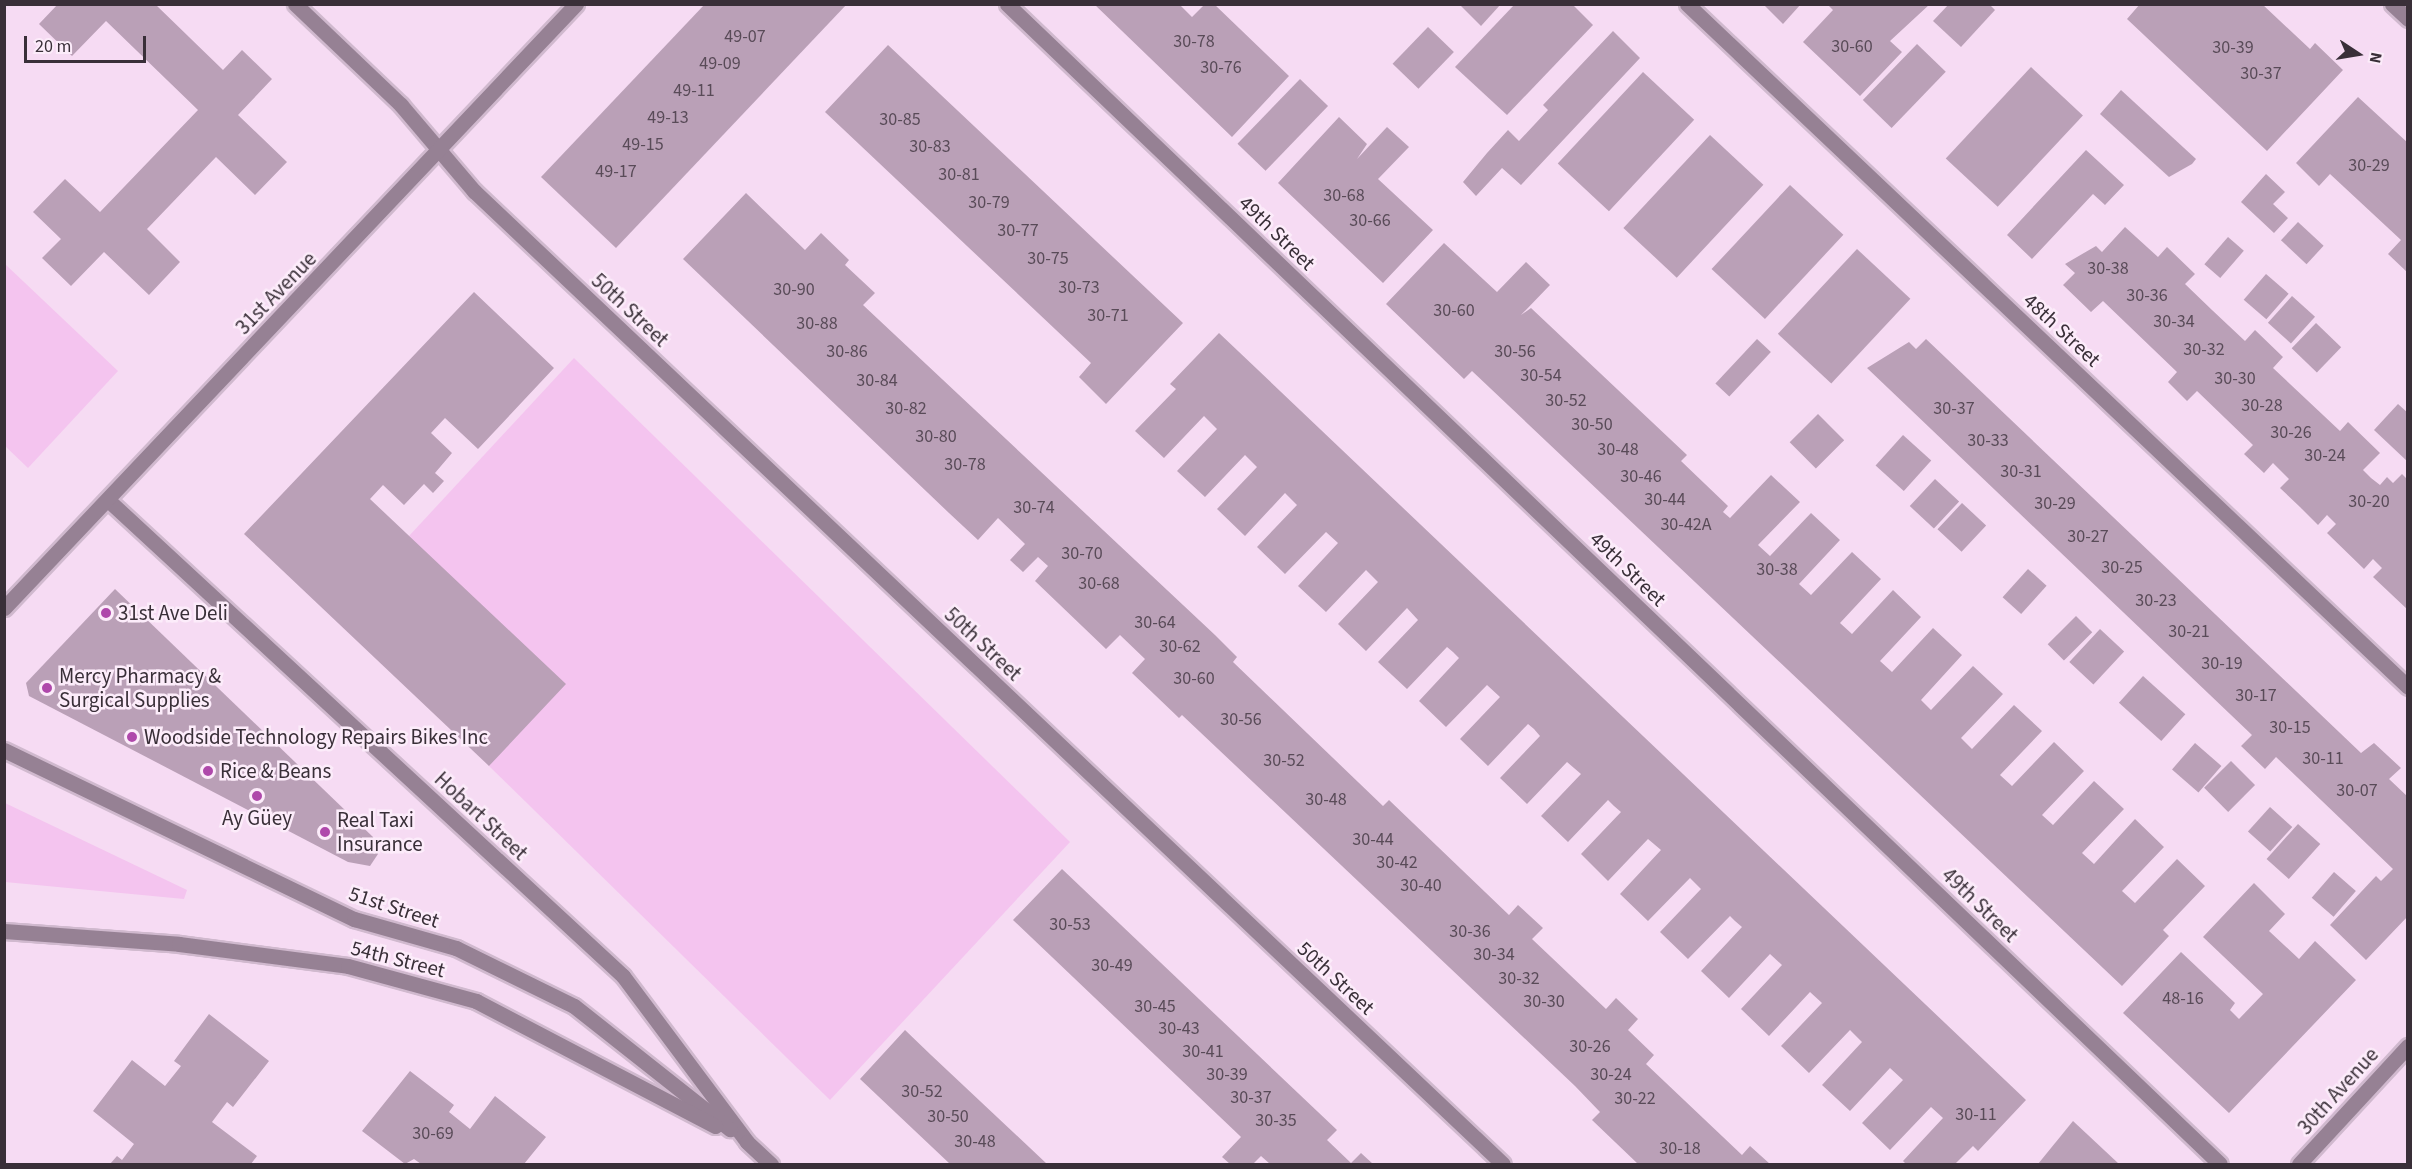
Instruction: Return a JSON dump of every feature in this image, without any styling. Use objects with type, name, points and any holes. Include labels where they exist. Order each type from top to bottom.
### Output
[{"type":"street","name":"50th Street","points":[[295,4],[401,105],[438,152],[474,191],[1503,1164]]},
{"type":"street","name":"31st Avenue","points":[[4,608],[576,4]]},
{"type":"street","name":"49th Street","points":[[1007,4],[2220,1164]]},
{"type":"street","name":"48th Street","points":[[1687,4],[2408,687]]},
{"type":"street","points":[[2392,4],[2408,19]]},
{"type":"street","name":"Hobart Street","points":[[108,500],[622,976],[747,1142],[771,1164]]},
{"type":"street","name":"51st Street","points":[[4,750],[354,919],[456,948],[574,1006],[747,1142]]},
{"type":"street","name":"54th Street","points":[[4,931],[179,944],[348,966],[476,1001],[747,1142]]},
{"type":"street","name":"30th Avenue","points":[[2299,1164],[2408,1046]]},
{"type":"shaded area","points":[[5,264],[118,371],[28,468],[5,446]]},
{"type":"shaded area","points":[[574,358],[1070,842],[830,1100],[489,766],[409,536]]},
{"type":"shaded area","points":[[5,803],[187,890],[184,899],[5,882]]},
{"type":"building","points":[[58,4],[155,4],[223,70],[242,50],[272,79],[238,115],[287,162],[255,195],[216,157],[147,229],[180,262],[149,295],[104,252],[71,286],[42,258],[61,239],[33,212],[65,179],[100,212],[198,110],[106,21],[72,56],[39,24]]},
{"type":"building","points":[[705,4],[847,4],[616,248],[541,177]]},
{"type":"building","points":[[1094,4],[1179,4],[1192,17],[1205,4],[1214,4],[1289,76],[1232,137]]},
{"type":"building","points":[[1459,4],[1501,4],[1481,26]]},
{"type":"building","points":[[1515,4],[1572,4],[1593,25],[1507,115],[1455,67]]},
{"type":"building","points":[[1763,4],[1801,4],[1783,24]]},
{"type":"building","points":[[1827,4],[1930,4],[1890,41],[1902,52],[1860,96],[1803,42],[1833,10]]},
{"type":"building","points":[[1949,4],[1989,4],[1995,10],[1961,47],[1933,21]]},
{"type":"building","points":[[2140,4],[2262,4],[2310,49],[2315,43],[2343,70],[2267,151],[2127,19]]},
{"type":"building","points":[[1428,27],[1454,52],[1418,89],[1393,64]]},
{"type":"building","points":[[1613,31],[1640,58],[1521,185],[1502,168],[1476,196],[1463,182],[1487,153],[1508,130],[1519,141],[1548,110],[1543,105]]},
{"type":"building","points":[[1917,44],[1946,72],[1892,128],[1863,100]]},
{"type":"building","points":[[888,45],[1183,323],[1106,404],[1079,377],[1091,363],[825,112]]},
{"type":"building","points":[[2031,67],[2083,115],[1998,207],[1946,158]]},
{"type":"building","points":[[1643,72],[1694,120],[1609,211],[1558,163]]},
{"type":"building","points":[[1300,79],[1328,106],[1266,171],[1237,144]]},
{"type":"building","points":[[2121,90],[2196,159],[2192,164],[2169,177],[2100,114]]},
{"type":"building","points":[[2358,97],[2408,143],[2408,273],[2388,254],[2401,240],[2330,174],[2319,186],[2296,163]]},
{"type":"building","points":[[1339,117],[1367,144],[1357,159],[1387,127],[1409,147],[1378,179],[1433,230],[1383,283],[1278,183]]},
{"type":"building","points":[[1710,135],[1763,185],[1677,278],[1623,228]]},
{"type":"building","points":[[2086,150],[2124,185],[2105,205],[2093,194],[2032,259],[2007,235]]},
{"type":"building","points":[[2266,174],[2285,192],[2273,204],[2288,218],[2274,233],[2241,202]]},
{"type":"building","points":[[1790,185],[1843,235],[1765,319],[1712,269]]},
{"type":"building","points":[[746,193],[805,250],[821,233],[849,260],[845,265],[875,293],[863,305],[1215,635],[1237,657],[1233,662],[1383,806],[1389,800],[1509,915],[1518,905],[1543,928],[1532,939],[1606,1009],[1616,998],[1638,1019],[1628,1030],[1654,1055],[1646,1064],[1742,1155],[1750,1146],[1770,1164],[1638,1164],[1592,1120],[1600,1112],[1575,1086],[1182,715],[1179,718],[1132,673],[1145,659],[1120,635],[1106,649],[1035,581],[1048,566],[1038,557],[1023,572],[1010,560],[1025,544],[998,518],[978,540],[949,513],[683,259]]},
{"type":"building","points":[[2298,222],[2324,246],[2307,264],[2281,240]]},
{"type":"building","points":[[2125,227],[2158,257],[2167,247],[2195,274],[2185,284],[2245,341],[2255,330],[2283,357],[2273,368],[2340,431],[2348,422],[2380,453],[2363,470],[2371,478],[2380,485],[2387,477],[2393,483],[2402,474],[2408,480],[2408,610],[2373,577],[2382,568],[2373,559],[2364,569],[2327,533],[2336,524],[2327,515],[2318,525],[2280,488],[2289,479],[2273,463],[2264,473],[2244,454],[2253,445],[2197,391],[2187,401],[2168,382],[2177,372],[2103,301],[2091,312],[2063,285],[2075,273],[2065,264],[2096,246],[2102,252]]},
{"type":"building","points":[[2228,237],[2244,251],[2220,278],[2204,264]]},
{"type":"building","points":[[1444,243],[1497,292],[1526,262],[1550,285],[1521,315],[1531,308],[1687,455],[1681,461],[1728,506],[1723,512],[1730,518],[1771,475],[1800,502],[1758,545],[1770,556],[1811,513],[1840,540],[1799,584],[1811,595],[1852,552],[1881,579],[1840,623],[1852,634],[1893,590],[1921,617],[1880,661],[1892,672],[1933,628],[1962,655],[1921,700],[1931,710],[1973,666],[2003,694],[1961,738],[1972,749],[2014,705],[2042,731],[2000,775],[2012,786],[2054,742],[2084,771],[2042,815],[2053,825],[2094,781],[2124,809],[2082,853],[2094,864],[2135,819],[2164,847],[2122,891],[2135,903],[2177,859],[2205,886],[2163,930],[2169,936],[2122,986],[1472,371],[1464,379],[1386,304]]},
{"type":"building","points":[[1857,249],[1910,299],[1831,384],[1778,334]]},
{"type":"building","points":[[2266,274],[2289,294],[2266,319],[2244,300]]},
{"type":"building","points":[[474,292],[554,368],[478,449],[445,418],[431,433],[452,453],[435,473],[444,481],[433,493],[424,484],[404,505],[383,485],[370,499],[566,684],[489,766],[244,534]]},
{"type":"building","points":[[2292,296],[2315,317],[2291,343],[2268,323]]},
{"type":"building","points":[[2316,323],[2341,347],[2317,372],[2292,348]]},
{"type":"building","points":[[1219,333],[2026,1100],[1978,1151],[1973,1146],[1955,1164],[1906,1164],[1903,1161],[1943,1118],[1931,1107],[1890,1150],[1862,1123],[1903,1080],[1890,1068],[1850,1111],[1822,1085],[1862,1042],[1850,1030],[1809,1073],[1781,1046],[1822,1003],[1810,992],[1769,1036],[1741,1009],[1782,965],[1770,954],[1729,998],[1701,971],[1742,927],[1730,916],[1688,959],[1660,932],[1701,889],[1690,878],[1648,921],[1620,894],[1661,850],[1648,839],[1608,881],[1581,854],[1621,812],[1608,800],[1568,842],[1541,816],[1581,774],[1567,762],[1527,804],[1500,778],[1540,736],[1534,729],[1528,724],[1488,766],[1460,739],[1500,697],[1487,685],[1446,727],[1419,701],[1459,658],[1453,652],[1447,647],[1407,689],[1378,662],[1418,620],[1407,608],[1366,651],[1338,624],[1378,582],[1366,570],[1326,612],[1298,586],[1338,543],[1326,532],[1285,574],[1257,547],[1297,505],[1285,493],[1245,536],[1217,509],[1257,467],[1245,455],[1205,497],[1177,471],[1217,429],[1204,416],[1164,458],[1135,431],[1176,389],[1170,384]]},
{"type":"building","points":[[1757,339],[1771,352],[1729,397],[1715,384]]},
{"type":"building","points":[[1926,339],[2361,753],[2374,743],[2401,768],[2389,779],[2408,797],[2408,916],[2366,960],[2330,925],[2376,876],[2381,881],[2393,869],[2276,757],[2265,769],[2241,746],[2252,735],[1867,368],[1909,342],[1916,349]]},
{"type":"building","points":[[2398,404],[2408,413],[2408,462],[2374,430]]},
{"type":"building","points":[[1818,414],[1844,440],[1816,468],[1790,442]]},
{"type":"building","points":[[1903,435],[1931,460],[1904,491],[1876,465]]},
{"type":"building","points":[[1935,479],[1959,502],[1934,529],[1910,506]]},
{"type":"building","points":[[1962,503],[1986,526],[1962,552],[1937,529]]},
{"type":"building","points":[[2028,569],[2047,586],[2021,614],[2003,597]]},
{"type":"building","points":[[115,589],[373,837],[378,854],[370,866],[348,862],[29,696],[26,683]]},
{"type":"building","points":[[2076,616],[2092,632],[2064,661],[2048,644]]},
{"type":"building","points":[[2100,629],[2124,652],[2093,684],[2069,662]]},
{"type":"building","points":[[2143,676],[2185,714],[2161,741],[2119,703]]},
{"type":"building","points":[[2195,743],[2221,766],[2198,792],[2172,769]]},
{"type":"building","points":[[2231,761],[2255,785],[2228,812],[2204,788]]},
{"type":"building","points":[[2270,807],[2292,827],[2270,852],[2248,832]]},
{"type":"building","points":[[2298,824],[2320,844],[2289,879],[2267,859]]},
{"type":"building","points":[[1062,869],[1337,1130],[1327,1140],[1351,1163],[1361,1153],[1373,1164],[1270,1164],[1261,1156],[1253,1164],[1230,1164],[1222,1157],[1241,1137],[1013,920]]},
{"type":"building","points":[[2334,872],[2356,891],[2334,917],[2312,898]]},
{"type":"building","points":[[2254,883],[2285,914],[2269,931],[2299,959],[2315,941],[2356,980],[2229,1113],[2123,1013],[2181,952],[2235,1003],[2230,1010],[2239,1019],[2263,994],[2203,937]]},
{"type":"building","points":[[209,1014],[269,1061],[233,1107],[227,1102],[212,1122],[257,1156],[251,1164],[110,1164],[117,1156],[122,1160],[134,1144],[93,1111],[132,1060],[165,1086],[181,1066],[174,1061]]},
{"type":"building","points":[[905,1030],[1047,1164],[950,1164],[860,1079]]},
{"type":"building","points":[[410,1071],[454,1105],[449,1112],[470,1129],[495,1096],[546,1137],[524,1164],[421,1164],[414,1159],[405,1164],[362,1131]]},
{"type":"building","points":[[2073,1121],[2119,1164],[2038,1164]]},
{"type":"place","name":"31st Ave Deli","points":[[106,613]]},
{"type":"place","name":"Mercy Pharmacy & Surgical Supplies","points":[[47,688]]},
{"type":"place","name":"Woodside Technology Repairs Bikes Inc","points":[[132,737]]},
{"type":"place","name":"Rice & Beans","points":[[208,771]]},
{"type":"place","name":"Ay Güey","points":[[257,796]]},
{"type":"place","name":"Real Taxi Insurance","points":[[325,832]]}]
